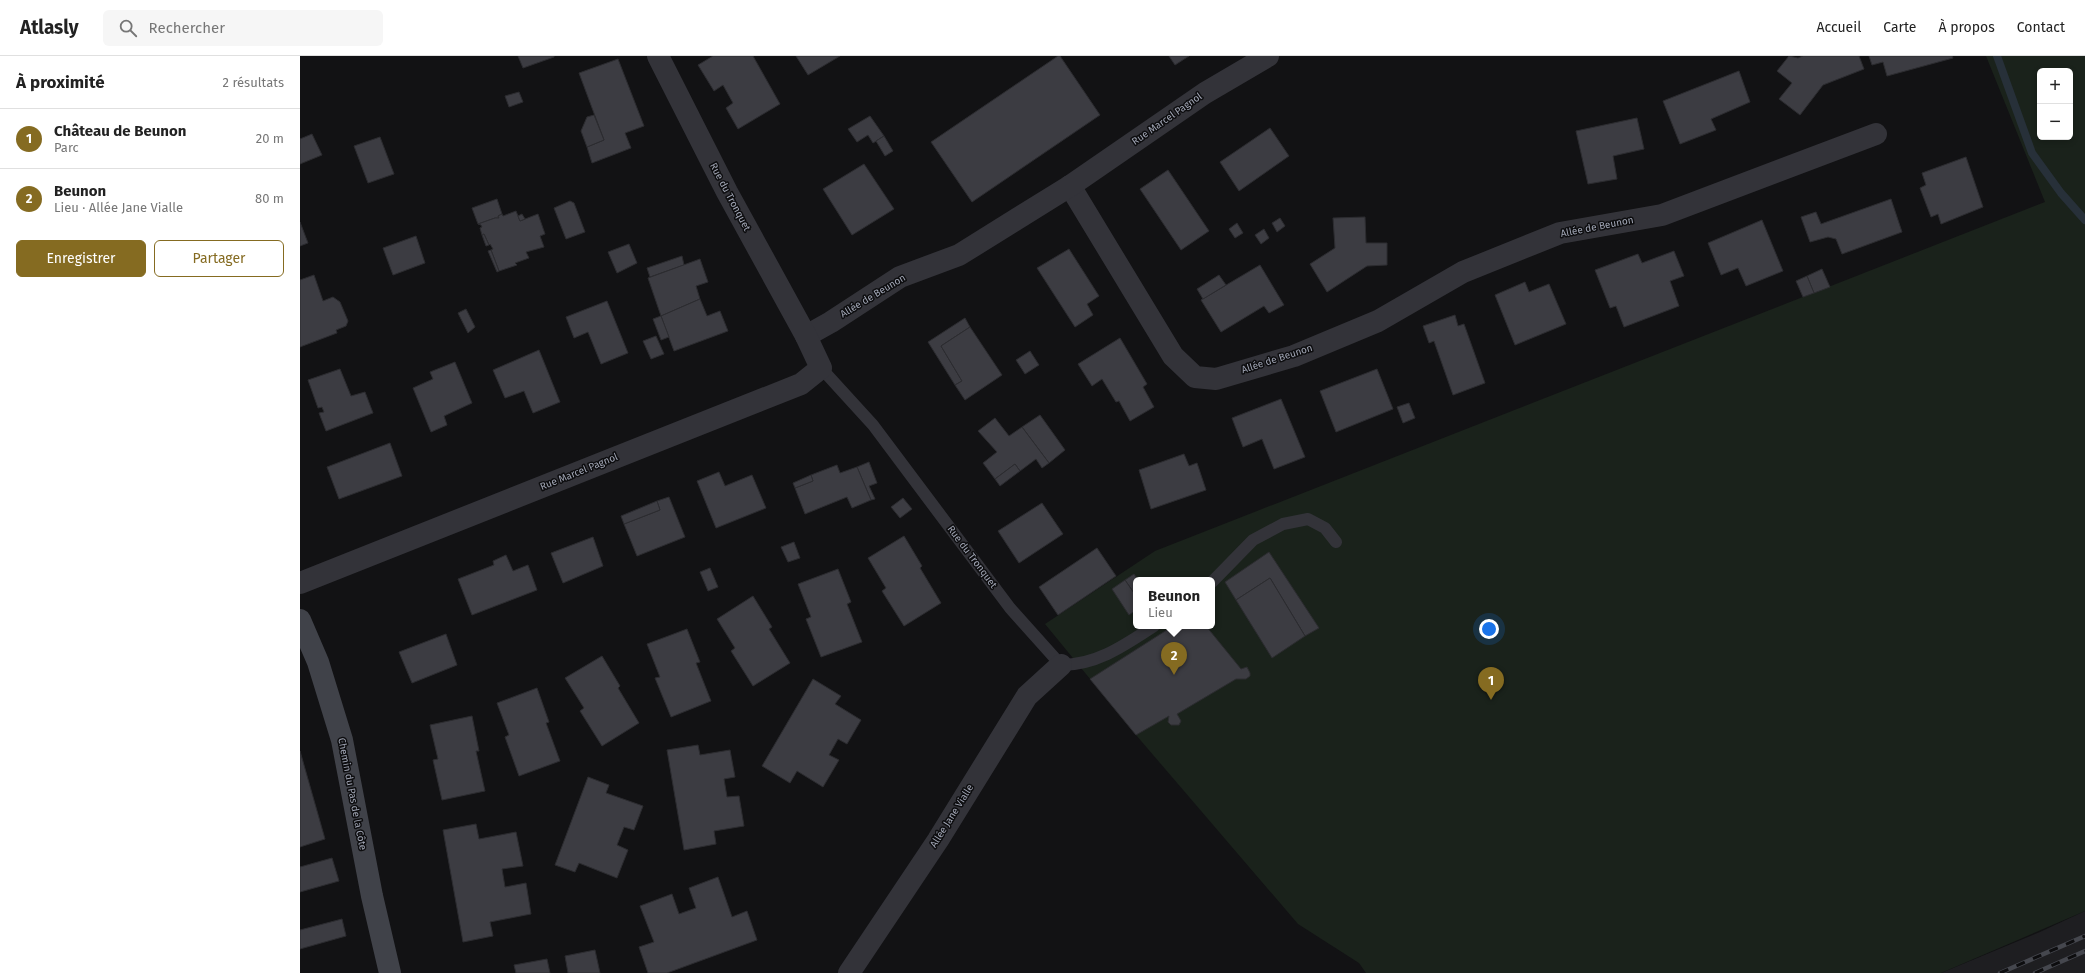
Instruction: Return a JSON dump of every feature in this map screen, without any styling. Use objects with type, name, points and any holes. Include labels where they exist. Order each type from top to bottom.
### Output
[{"type":"street","name":"Rue du Tronquet","points":[[658,56],[727,192],[806,336]]},
{"type":"street","name":"Rue Marcel Pagnol","points":[[1070,186],[1205,92],[1268,56]]},
{"type":"street","name":"Allée de Beunon","points":[[806,336],[831,322],[900,277],[959,255],[1070,186],[1173,356],[1195,377],[1216,379],[1294,356],[1378,321],[1462,272],[1560,233],[1662,215],[1876,134]]},
{"type":"street","points":[[806,336],[821,368]]},
{"type":"street","name":"Rue Marcel Pagnol","points":[[300,583],[801,384],[821,368]]},
{"type":"street","name":"Chemin du Pas de la Côte","points":[[300,620],[318,662],[342,740],[372,896],[390,973]]},
{"type":"street","name":"Allée Jane Vialle","points":[[849,973],[938,840],[1027,696],[1061,665]]},
{"type":"lane","name":"Rue du Tronquet","points":[[821,368],[874,425],[1010,608],[1061,665]]},
{"type":"lane","points":[[1215,579],[1253,540],[1283,524],[1308,519],[1325,528],[1336,542]]},
{"type":"lane","points":[[1061,665],[1079,665],[1120,649],[1150,629]]},
{"type":"shaded area","points":[[1986,56],[2085,56],[2085,911],[1941,973],[1366,973],[1359,963],[1298,924],[1136,735],[1045,624],[1155,551],[2045,202]]},
{"type":"shaded area","points":[[2085,911],[2085,973],[1941,973],[2040,932]]},
{"type":"building","points":[[518,56],[554,56],[554,57],[523,68]]},
{"type":"building","points":[[713,56],[753,56],[780,104],[738,129],[726,108],[733,103],[723,85],[714,91],[698,65]]},
{"type":"building","points":[[796,56],[840,56],[808,75]]},
{"type":"building","points":[[1060,56],[1100,115],[972,202],[931,142]]},
{"type":"building","points":[[1169,56],[1189,56],[1175,65]]},
{"type":"building","points":[[1789,56],[1798,58],[1803,56],[1859,56],[1864,69],[1823,85],[1800,115],[1779,99],[1792,83],[1777,71]]},
{"type":"building","points":[[1869,56],[1952,56],[1953,58],[1887,76],[1883,62],[1872,65]]},
{"type":"building","points":[[618,59],[644,126],[625,133],[631,148],[592,163],[587,147],[604,140],[579,73]]},
{"type":"building","points":[[1739,71],[1750,102],[1711,119],[1716,130],[1680,144],[1663,101]]},
{"type":"building","points":[[519,92],[523,102],[509,107],[505,96]]},
{"type":"building","points":[[594,115],[604,140],[587,147],[581,131],[587,117]]},
{"type":"building","points":[[870,116],[884,136],[873,143],[868,135],[857,142],[848,129]]},
{"type":"building","points":[[1637,118],[1644,149],[1613,156],[1617,179],[1588,184],[1576,131]]},
{"type":"building","points":[[1270,128],[1289,156],[1239,191],[1220,162]]},
{"type":"building","points":[[312,134],[322,155],[300,164],[300,139]]},
{"type":"building","points":[[884,136],[893,151],[885,156],[876,141]]},
{"type":"building","points":[[380,137],[394,174],[368,183],[354,146]]},
{"type":"building","points":[[1966,157],[1983,207],[1941,224],[1938,214],[1931,217],[1920,188],[1926,185],[1922,173]]},
{"type":"building","points":[[864,164],[894,209],[852,235],[823,189]]},
{"type":"building","points":[[1168,170],[1209,231],[1181,250],[1140,189]]},
{"type":"building","points":[[497,199],[502,214],[498,216],[499,218],[478,224],[472,208]]},
{"type":"building","points":[[1891,199],[1902,232],[1842,254],[1836,239],[1828,237],[1810,242],[1801,217],[1816,212],[1821,224]]},
{"type":"building","points":[[570,201],[574,203],[585,232],[566,239],[554,208]]},
{"type":"building","points":[[516,211],[520,221],[538,214],[545,234],[540,236],[544,247],[526,252],[529,258],[515,263],[517,265],[499,271],[491,250],[493,249],[490,244],[489,245],[484,234],[482,235],[480,228],[482,227],[478,224],[499,218],[498,216],[502,214],[503,216]]},
{"type":"building","points":[[522,214],[525,219],[520,221],[518,216]]},
{"type":"building","points":[[1365,217],[1366,243],[1387,243],[1387,265],[1367,266],[1327,292],[1310,264],[1335,248],[1333,218]]},
{"type":"building","points":[[1280,218],[1285,226],[1277,232],[1272,223]]},
{"type":"building","points":[[1762,220],[1783,271],[1746,286],[1738,268],[1721,275],[1708,243]]},
{"type":"building","points":[[300,222],[308,243],[300,246]]},
{"type":"building","points":[[1237,223],[1243,233],[1235,238],[1229,229]]},
{"type":"building","points":[[1264,229],[1269,238],[1261,244],[1255,235]]},
{"type":"building","points":[[484,234],[489,245],[486,246],[482,235]]},
{"type":"building","points":[[416,236],[425,263],[393,275],[383,248]]},
{"type":"building","points":[[629,244],[637,263],[617,273],[608,252]]},
{"type":"building","points":[[1069,249],[1099,296],[1087,304],[1093,315],[1075,327],[1037,268]]},
{"type":"building","points":[[491,250],[499,271],[497,272],[488,251]]},
{"type":"building","points":[[1674,251],[1684,276],[1670,281],[1679,306],[1624,327],[1616,306],[1610,308],[1595,270],[1638,254],[1642,263]]},
{"type":"building","points":[[682,256],[684,265],[650,277],[647,268]]},
{"type":"building","points":[[700,259],[708,282],[696,286],[700,299],[661,316],[648,278]]},
{"type":"building","points":[[1260,265],[1284,305],[1269,313],[1264,306],[1221,332],[1201,300]]},
{"type":"building","points":[[1822,269],[1830,287],[1814,293],[1807,276]]},
{"type":"building","points":[[314,275],[323,301],[333,297],[340,302],[348,321],[346,326],[336,330],[337,333],[300,347],[300,280]]},
{"type":"building","points":[[1219,275],[1226,285],[1203,299],[1197,289]]},
{"type":"building","points":[[1807,276],[1814,293],[1803,297],[1796,281]]},
{"type":"building","points":[[1525,282],[1529,292],[1549,284],[1566,324],[1515,345],[1495,295]]},
{"type":"building","points":[[700,299],[707,316],[720,311],[728,331],[674,351],[661,316]]},
{"type":"building","points":[[607,301],[628,353],[601,364],[588,332],[574,338],[566,317]]},
{"type":"building","points":[[466,309],[475,327],[468,333],[458,313]]},
{"type":"building","points":[[1455,315],[1458,326],[1464,324],[1485,383],[1453,395],[1434,341],[1429,343],[1423,326]]},
{"type":"building","points":[[661,316],[669,337],[661,340],[653,319]]},
{"type":"building","points":[[965,318],[970,327],[941,346],[962,381],[955,385],[928,342]]},
{"type":"building","points":[[970,327],[1002,375],[965,400],[955,385],[962,381],[941,346]]},
{"type":"building","points":[[656,336],[664,354],[651,359],[643,341]]},
{"type":"building","points":[[1120,338],[1147,384],[1143,387],[1154,407],[1130,421],[1119,401],[1116,402],[1102,379],[1092,386],[1078,364]]},
{"type":"building","points":[[539,350],[560,402],[533,413],[524,391],[505,398],[493,370]]},
{"type":"building","points":[[1030,351],[1039,365],[1025,374],[1016,360]]},
{"type":"building","points":[[455,362],[472,403],[444,416],[447,425],[431,432],[413,388],[433,379],[430,372]]},
{"type":"building","points":[[340,369],[351,396],[365,392],[373,413],[326,431],[319,413],[324,412],[322,407],[318,408],[308,380]]},
{"type":"building","points":[[1377,369],[1393,409],[1336,432],[1320,391]]},
{"type":"building","points":[[1281,399],[1305,457],[1274,469],[1262,439],[1243,447],[1232,418]]},
{"type":"building","points":[[1409,403],[1415,418],[1403,423],[1397,407]]},
{"type":"building","points":[[1040,415],[1065,450],[1049,463],[1022,427]]},
{"type":"building","points":[[995,418],[1009,436],[1022,427],[1049,463],[1042,468],[1036,459],[1020,471],[1015,464],[995,479],[983,463],[997,452],[978,431]]},
{"type":"building","points":[[390,443],[402,476],[339,499],[327,467]]},
{"type":"building","points":[[1184,454],[1189,466],[1197,463],[1206,490],[1151,509],[1139,470]]},
{"type":"building","points":[[869,462],[877,483],[869,486],[875,499],[871,500],[857,467]]},
{"type":"building","points":[[1015,464],[1020,471],[1000,486],[995,479]]},
{"type":"building","points":[[837,465],[840,473],[857,467],[871,500],[852,508],[847,497],[805,514],[795,488],[813,481],[811,475]]},
{"type":"building","points":[[719,472],[725,486],[752,475],[766,508],[716,528],[697,481]]},
{"type":"building","points":[[811,475],[813,481],[795,488],[793,483]]},
{"type":"building","points":[[669,497],[685,537],[637,556],[624,524],[660,510],[657,501]]},
{"type":"building","points":[[903,498],[912,509],[900,518],[891,507]]},
{"type":"building","points":[[657,501],[660,510],[624,524],[621,516]]},
{"type":"building","points":[[1042,503],[1063,534],[1019,563],[998,531]]},
{"type":"building","points":[[904,536],[922,566],[920,568],[941,603],[904,626],[882,591],[886,588],[868,558]]},
{"type":"building","points":[[593,537],[603,566],[563,583],[551,553]]},
{"type":"building","points":[[794,542],[800,558],[788,562],[781,547]]},
{"type":"building","points":[[1097,548],[1116,576],[1058,615],[1039,587]]},
{"type":"building","points":[[1269,552],[1319,628],[1305,636],[1270,578],[1236,600],[1225,582]]},
{"type":"building","points":[[506,555],[513,571],[528,565],[537,590],[472,615],[458,579],[494,565],[493,561]]},
{"type":"building","points":[[710,568],[718,587],[708,591],[700,572]]},
{"type":"building","points":[[838,569],[851,602],[847,604],[862,642],[821,657],[806,619],[811,617],[798,584]]},
{"type":"building","points":[[1134,574],[1136,577],[1133,577],[1133,592],[1125,580]]},
{"type":"building","points":[[1270,578],[1305,636],[1272,658],[1236,600]]},
{"type":"building","points":[[1125,580],[1133,592],[1133,612],[1129,615],[1112,589]]},
{"type":"building","points":[[753,596],[772,627],[769,629],[790,663],[753,686],[731,651],[735,648],[717,619]]},
{"type":"building","points":[[687,629],[700,662],[696,663],[711,701],[671,717],[655,678],[660,677],[647,644]]},
{"type":"building","points":[[1168,629],[1208,629],[1241,669],[1247,667],[1250,673],[1250,676],[1246,679],[1236,679],[1177,714],[1181,721],[1179,725],[1171,725],[1168,722],[1169,716],[1136,735],[1090,679]]},
{"type":"building","points":[[446,634],[457,665],[412,683],[399,652]]},
{"type":"building","points":[[602,656],[620,686],[618,688],[639,723],[602,746],[580,711],[584,708],[565,678]]},
{"type":"building","points":[[813,679],[841,696],[835,704],[861,720],[847,744],[838,739],[829,755],[839,760],[823,787],[797,771],[790,783],[762,766]]},
{"type":"building","points":[[537,688],[549,722],[546,723],[560,761],[519,776],[505,737],[509,735],[497,703]]},
{"type":"building","points":[[472,716],[479,751],[476,751],[485,791],[442,800],[433,760],[438,759],[430,725]]},
{"type":"building","points":[[698,745],[700,755],[730,750],[735,777],[724,779],[727,797],[739,796],[744,826],[714,831],[716,844],[684,850],[667,750]]},
{"type":"building","points":[[300,751],[325,839],[300,847]]},
{"type":"building","points":[[588,777],[609,785],[606,793],[643,806],[634,830],[624,827],[617,845],[628,850],[617,878],[579,863],[575,872],[555,865]]},
{"type":"building","points":[[476,824],[479,839],[516,832],[523,866],[502,869],[505,887],[526,883],[531,914],[490,922],[493,936],[463,942],[443,830]]},
{"type":"building","points":[[332,858],[339,881],[300,892],[300,867]]},
{"type":"building","points":[[718,877],[732,917],[747,911],[757,940],[667,973],[648,973],[639,947],[654,942],[640,906],[672,894],[679,914],[696,908],[689,888]]},
{"type":"building","points":[[342,919],[346,936],[300,949],[300,930]]},
{"type":"building","points":[[595,950],[600,973],[568,973],[565,956]]},
{"type":"building","points":[[547,959],[550,973],[516,973],[514,965]]},
{"type":"waterway","points":[[1997,56],[2032,153],[2061,193],[2085,220]]},
{"type":"railway","points":[[2000,973],[2085,936]]},
{"type":"railway","points":[[2035,973],[2085,951]]},
{"type":"place","name":"Beunon","points":[[1174,675]]},
{"type":"place","name":"Château de Beunon","points":[[1491,700]]}]
